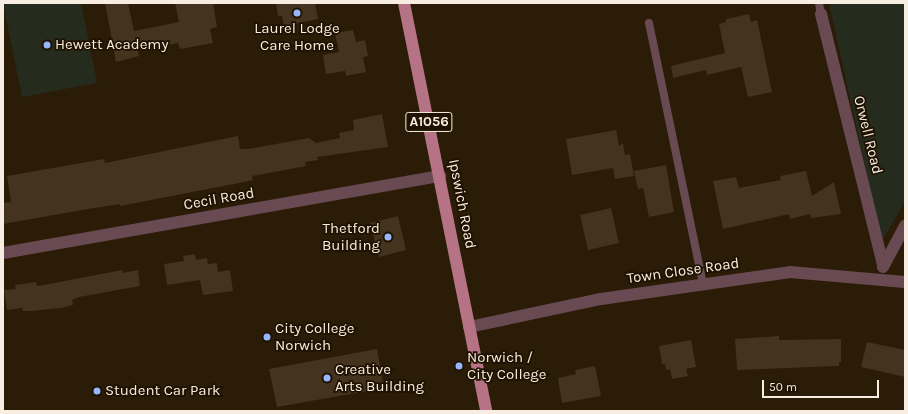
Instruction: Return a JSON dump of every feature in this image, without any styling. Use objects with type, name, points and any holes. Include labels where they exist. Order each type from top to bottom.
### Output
[{"type":"main road","name":"Ipswich Road","points":[[404,3],[440,176],[486,411]]},
{"type":"street","name":"Orwell Road","points":[[820,8],[883,264]]},
{"type":"street","name":"Cecil Road","points":[[3,253],[440,176]]},
{"type":"street","points":[[882,278],[883,264],[905,226]]},
{"type":"street","name":"Town Close Road","points":[[469,327],[601,299],[790,272],[882,278],[905,282]]},
{"type":"lane","points":[[649,23],[703,284]]},
{"type":"green space","name":"Hewett Academy","points":[[3,3],[81,3],[97,83],[22,97]]},
{"type":"green space","points":[[829,3],[905,3],[905,201],[884,238],[880,234]]},
{"type":"building","points":[[105,3],[128,3],[134,31],[179,22],[175,3],[213,3],[217,27],[210,29],[213,43],[180,49],[178,43],[138,50],[139,56],[116,62]]},
{"type":"building","name":"Laurel Lodge Care Home","points":[[276,3],[315,3],[318,19],[284,26],[282,16],[278,16]]},
{"type":"building","points":[[749,14],[751,22],[757,20],[772,92],[748,97],[741,67],[707,75],[706,70],[673,78],[671,66],[725,53],[719,24],[726,22],[726,19]]},
{"type":"building","points":[[353,30],[356,42],[365,40],[368,56],[363,57],[366,72],[346,76],[345,71],[326,74],[323,55],[339,52],[335,33]]},
{"type":"building","points":[[382,114],[388,147],[317,157],[318,160],[305,162],[306,166],[252,176],[253,180],[239,183],[120,206],[120,204],[3,224],[3,203],[11,202],[7,176],[104,159],[105,163],[238,136],[240,149],[248,149],[309,138],[316,143],[340,138],[339,133],[354,130],[353,120]]},
{"type":"building","points":[[616,130],[619,146],[623,143],[625,155],[630,154],[634,176],[615,179],[613,168],[572,175],[566,139]]},
{"type":"building","points":[[666,165],[674,212],[649,217],[643,188],[638,189],[634,171]]},
{"type":"building","points":[[806,171],[812,196],[834,182],[841,214],[811,218],[810,214],[790,219],[789,214],[723,229],[713,181],[736,177],[739,188],[781,180],[780,176]]},
{"type":"building","points":[[611,208],[619,243],[588,250],[580,215]]},
{"type":"building","name":"Thetford Building","points":[[398,216],[406,250],[379,257],[370,223]]},
{"type":"building","points":[[195,254],[196,260],[207,258],[208,264],[217,263],[218,272],[230,270],[233,291],[203,295],[200,280],[167,285],[164,264],[184,261],[183,256]]},
{"type":"building","points":[[122,270],[122,273],[138,270],[140,286],[79,297],[72,300],[73,305],[61,308],[31,311],[23,311],[22,308],[7,310],[4,290],[16,289],[15,285],[36,282],[37,286]]},
{"type":"building","points":[[779,336],[779,340],[841,339],[841,362],[839,362],[839,366],[737,370],[735,339]]},
{"type":"building","points":[[691,340],[696,367],[686,369],[688,376],[672,379],[670,369],[666,370],[665,364],[662,364],[659,346]]},
{"type":"building","points":[[867,342],[905,350],[905,377],[861,367]]},
{"type":"building","name":"Creative Arts Building","points":[[377,349],[384,388],[277,407],[269,369]]},
{"type":"building","points":[[595,366],[601,396],[562,403],[558,378],[576,374],[575,370]]},
{"type":"place","name":"Laurel Lodge Care Home","points":[[297,13]]},
{"type":"place","name":"Hewett Academy","points":[[47,45]]},
{"type":"place","name":"Thetford Building","points":[[388,237]]},
{"type":"place","name":"City College Norwich","points":[[267,337]]},
{"type":"place","name":"Norwich / City College","points":[[459,366]]},
{"type":"place","name":"Creative Arts Building","points":[[327,378]]},
{"type":"place","name":"Student Car Park","points":[[97,391]]}]
